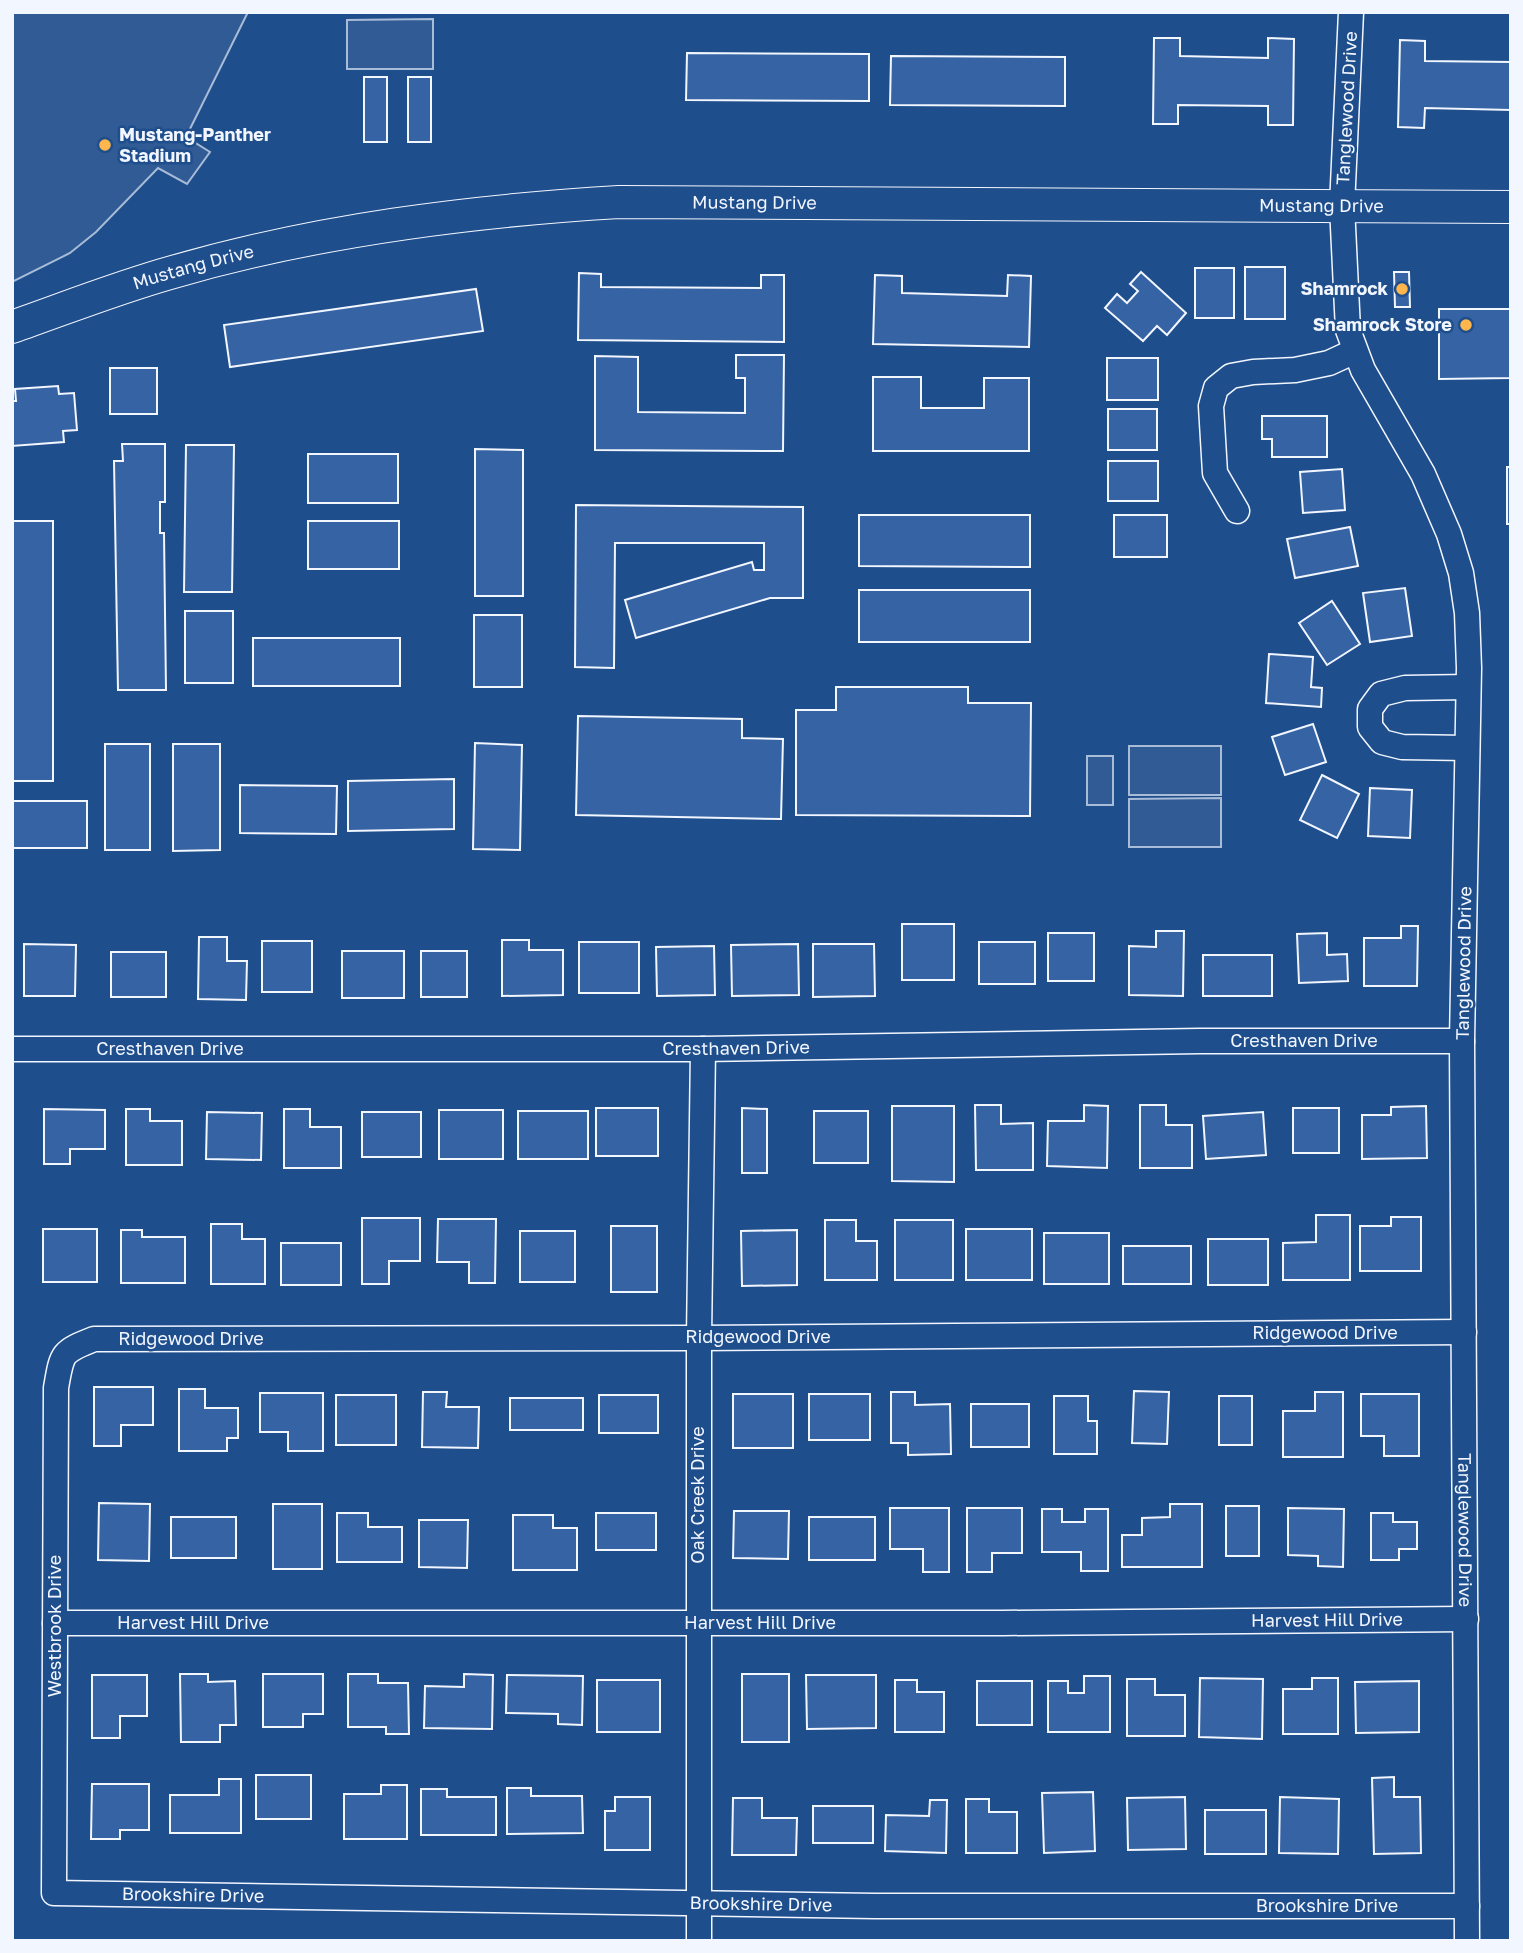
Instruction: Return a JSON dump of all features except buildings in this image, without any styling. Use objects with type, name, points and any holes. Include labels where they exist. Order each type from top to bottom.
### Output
[{"type":"main road","name":"Mustang Drive","points":[[12,327],[174,271],[271,248],[440,217],[565,205],[632,202],[1511,207]]},
{"type":"street","name":"Tanglewood Drive","points":[[1352,12],[1342,205],[1348,330],[1363,370],[1423,474],[1449,534],[1461,573],[1466,613],[1468,687],[1462,1041],[1467,1941]]},
{"type":"street","points":[[1237,511],[1215,473],[1211,406],[1216,388],[1231,376],[1306,368],[1329,363],[1355,351]]},
{"type":"street","points":[[1467,748],[1402,747],[1382,742],[1370,727],[1370,709],[1381,694],[1405,688],[1468,687]]},
{"type":"street","name":"Cresthaven Drive","points":[[12,1049],[703,1049],[1200,1041],[1462,1041]]},
{"type":"street","name":"Oak Creek Drive","points":[[699,1941],[699,1338],[703,1049]]},
{"type":"street","name":"Ridgewood Drive","points":[[61,1360],[72,1348],[94,1339],[1464,1332]]},
{"type":"street","name":"Westbrook Drive","points":[[54,1893],[56,1388],[61,1360]]},
{"type":"street","name":"Harvest Hill Drive","points":[[55,1623],[1003,1623],[1466,1619]]},
{"type":"street","name":"Brookshire Drive","points":[[54,1893],[875,1906],[1467,1906]]},
{"type":"shaded area","name":"Mustang-Panther Stadium","points":[[12,12],[248,12],[186,137],[210,152],[187,184],[158,168],[96,232],[70,253],[12,282]]},
{"type":"shaded area","points":[[433,19],[433,69],[347,69],[347,20]]},
{"type":"shaded area","points":[[1129,746],[1221,746],[1221,795],[1129,795]]},
{"type":"shaded area","points":[[1087,756],[1113,756],[1113,805],[1087,805]]},
{"type":"shaded area","points":[[1221,798],[1221,847],[1129,847],[1129,799]]},
{"type":"place","name":"Mustang-Panther Stadium","points":[[105,145]]},
{"type":"place","name":"Shamrock","points":[[1402,289]]},
{"type":"place","name":"Shamrock Store","points":[[1466,325]]}]
